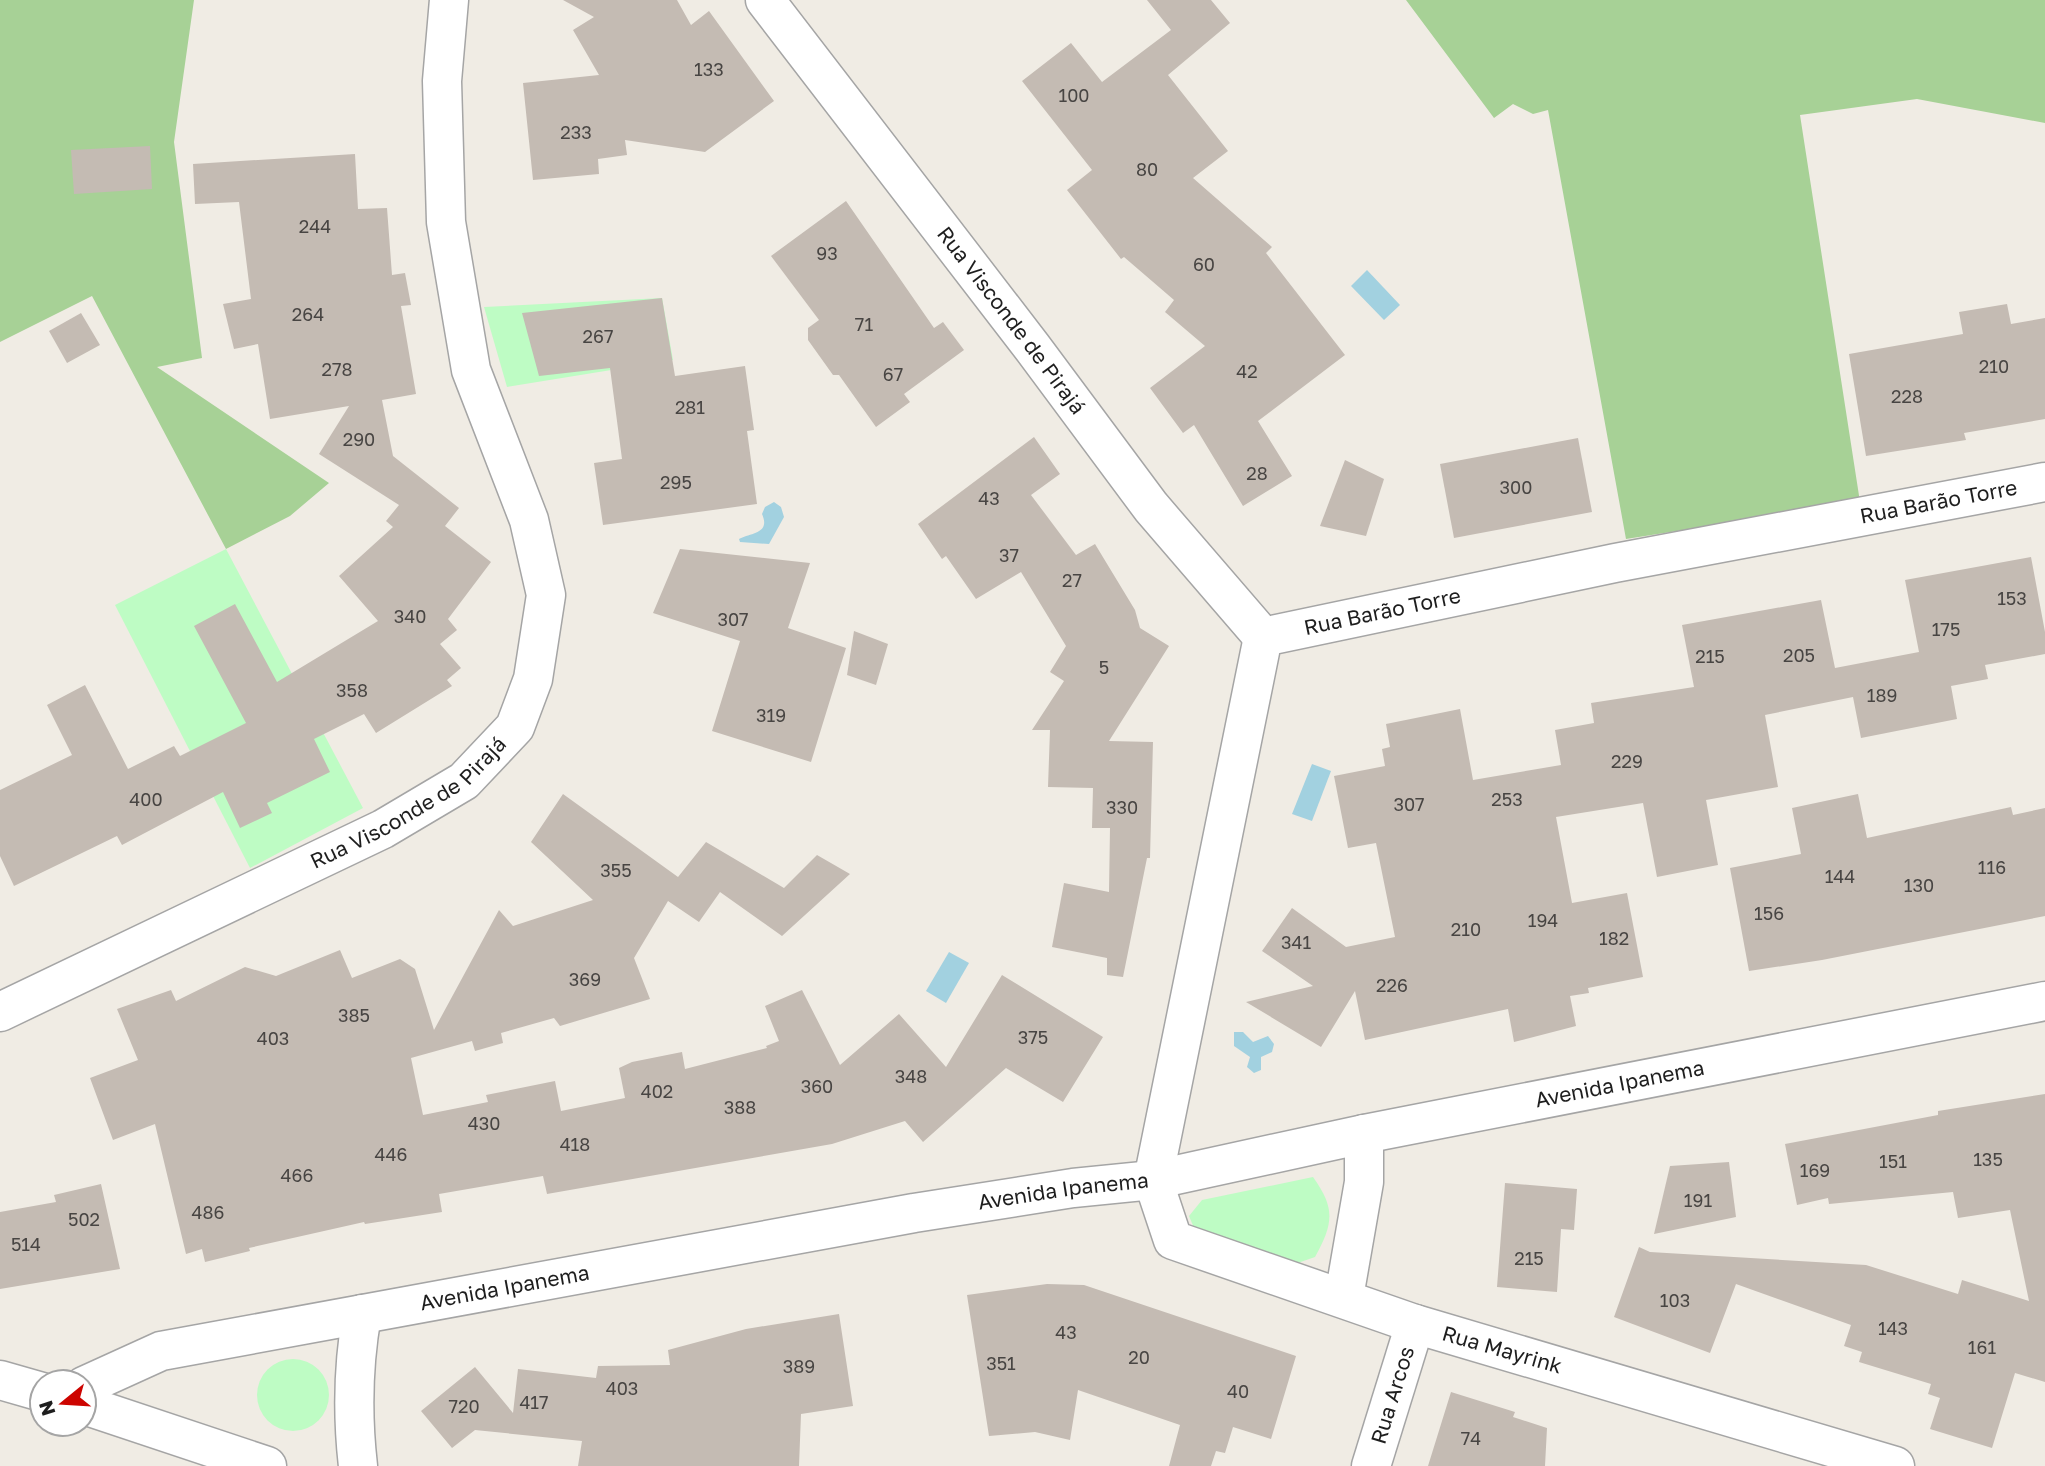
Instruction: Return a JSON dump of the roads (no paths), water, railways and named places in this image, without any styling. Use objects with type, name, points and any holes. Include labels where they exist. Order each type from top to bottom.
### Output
[{"type":"street","name":"Rua Visconde de Pirajá","points":[[0,1012],[383,829],[464,781],[515,727],[533,679],[546,595],[529,520],[471,370],[446,222],[442,81],[449,0]]},
{"type":"street","name":"Rua Visconde de Pirajá","points":[[765,0],[1032,347],[1151,507],[1263,637]]},
{"type":"street","name":"Rua Barão Torre","points":[[1263,637],[1615,563],[2045,482]]},
{"type":"street","points":[[1153,1180],[1263,637]]},
{"type":"street","name":"Avenida Ipanema","points":[[98,1380],[161,1351],[914,1213],[1073,1188],[1153,1180],[1364,1134],[2045,1001]]},
{"type":"street","points":[[1345,1297],[1364,1182],[1364,1134]]},
{"type":"street","name":"Rua Mayrink","points":[[1153,1180],[1173,1240],[1345,1297],[1415,1324],[1895,1466]]},
{"type":"street","points":[[358,1466],[354,1357],[362,1314]]},
{"type":"street","name":"Rua Arcos","points":[[1371,1466],[1415,1324]]},
{"type":"street","points":[[0,1380],[28,1388]]},
{"type":"street","points":[[98,1410],[267,1466]]},
{"type":"water","points":[[1367,270],[1400,305],[1384,320],[1351,286]]},
{"type":"water","points":[[774,502],[781,507],[784,517],[769,544],[740,542],[739,539],[762,529],[765,507]]},
{"type":"water","points":[[1312,764],[1331,771],[1312,821],[1292,814]]},
{"type":"water","points":[[949,952],[969,963],[946,1003],[926,991]]},
{"type":"water","points":[[1234,1032],[1243,1032],[1253,1042],[1268,1036],[1274,1044],[1272,1052],[1261,1057],[1261,1070],[1254,1073],[1247,1067],[1250,1057],[1234,1046]]}]
